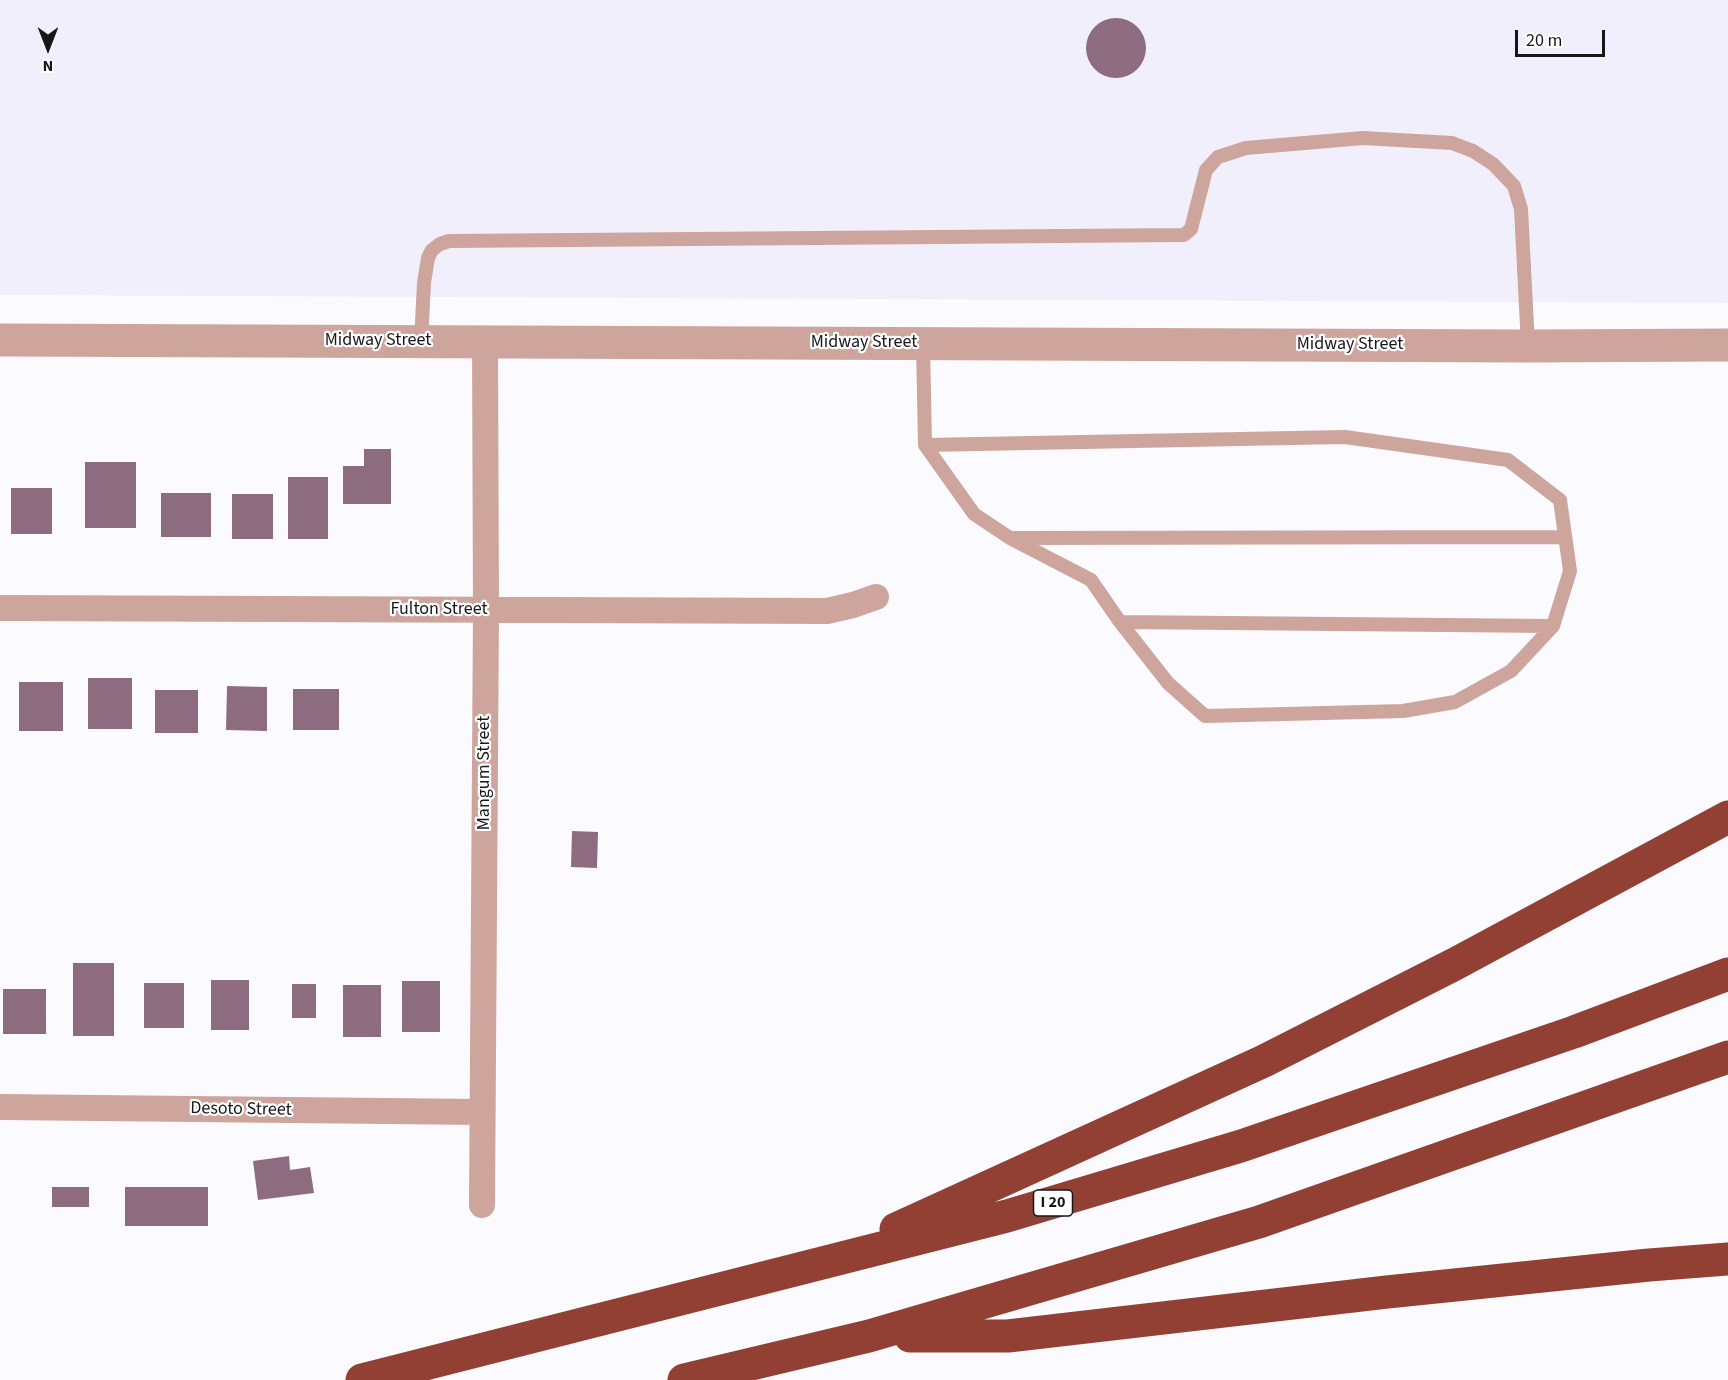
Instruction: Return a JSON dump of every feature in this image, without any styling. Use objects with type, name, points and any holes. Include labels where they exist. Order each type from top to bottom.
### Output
[{"type":"highway","points":[[816,1265],[1264,1061],[1455,964],[1728,817]]},
{"type":"highway","name":"I 20","points":[[362,1380],[1007,1216],[1241,1146],[1574,1032],[1728,974]]},
{"type":"highway","points":[[684,1380],[869,1335],[1258,1222],[1728,1057]]},
{"type":"highway","points":[[869,1335],[1008,1335],[1399,1291],[1728,1259]]},
{"type":"street","name":"Midway Street","points":[[0,340],[1728,345]]},
{"type":"street","name":"Mangum Street","points":[[482,1205],[486,610],[485,342]]},
{"type":"street","name":"Fulton Street","points":[[0,608],[827,611],[876,597]]},
{"type":"street","name":"Desoto Street","points":[[0,1107],[482,1112]]},
{"type":"lane","points":[[421,342],[424,283],[428,258],[432,250],[440,244],[449,242],[1184,235],[1191,230],[1206,170],[1218,157],[1246,148],[1363,138],[1452,143],[1473,151],[1493,164],[1514,186],[1521,209],[1528,346]]},
{"type":"lane","points":[[923,344],[925,445],[974,514],[1010,538],[1090,580],[1168,683],[1206,716],[1403,711],[1455,702],[1511,671],[1552,626],[1569,571],[1560,500],[1508,460],[1346,437],[925,445]]},
{"type":"lane","points":[[1010,538],[1565,537]]},
{"type":"lane","points":[[1120,622],[1552,626]]},
{"type":"shaded area","points":[[0,0],[1728,0],[1728,303],[0,295]]},
{"type":"building","points":[[1116,18],[1133,23],[1141,31],[1146,48],[1141,65],[1133,73],[1116,78],[1099,73],[1091,65],[1086,48],[1091,31],[1099,23]]},
{"type":"building","points":[[364,449],[391,449],[391,504],[343,504],[343,466],[364,466]]},
{"type":"building","points":[[85,462],[136,462],[136,528],[85,528]]},
{"type":"building","points":[[288,477],[328,477],[328,539],[288,539]]},
{"type":"building","points":[[11,488],[52,488],[52,534],[11,534]]},
{"type":"building","points":[[161,493],[211,493],[211,537],[161,537]]},
{"type":"building","points":[[232,494],[273,494],[273,539],[232,539]]},
{"type":"building","points":[[88,678],[132,678],[132,729],[88,729]]},
{"type":"building","points":[[19,682],[63,682],[63,731],[19,731]]},
{"type":"building","points":[[227,686],[267,687],[267,731],[226,730]]},
{"type":"building","points":[[293,689],[339,689],[339,730],[293,730]]},
{"type":"building","points":[[155,690],[198,690],[198,733],[155,733]]},
{"type":"building","points":[[572,831],[598,832],[597,868],[571,867]]},
{"type":"building","points":[[73,963],[114,963],[114,1036],[73,1036]]},
{"type":"building","points":[[211,980],[249,980],[249,1030],[211,1030]]},
{"type":"building","points":[[402,981],[440,981],[440,1032],[402,1032]]},
{"type":"building","points":[[144,983],[184,983],[184,1028],[144,1028]]},
{"type":"building","points":[[292,984],[316,984],[316,1018],[292,1018]]},
{"type":"building","points":[[343,985],[381,985],[381,1037],[343,1037]]},
{"type":"building","points":[[3,989],[46,989],[46,1034],[3,1034]]},
{"type":"building","points":[[289,1156],[290,1170],[310,1167],[314,1193],[258,1200],[253,1161]]},
{"type":"building","points":[[52,1187],[89,1187],[89,1207],[52,1207]]},
{"type":"building","points":[[125,1187],[208,1187],[208,1226],[125,1226]]}]
